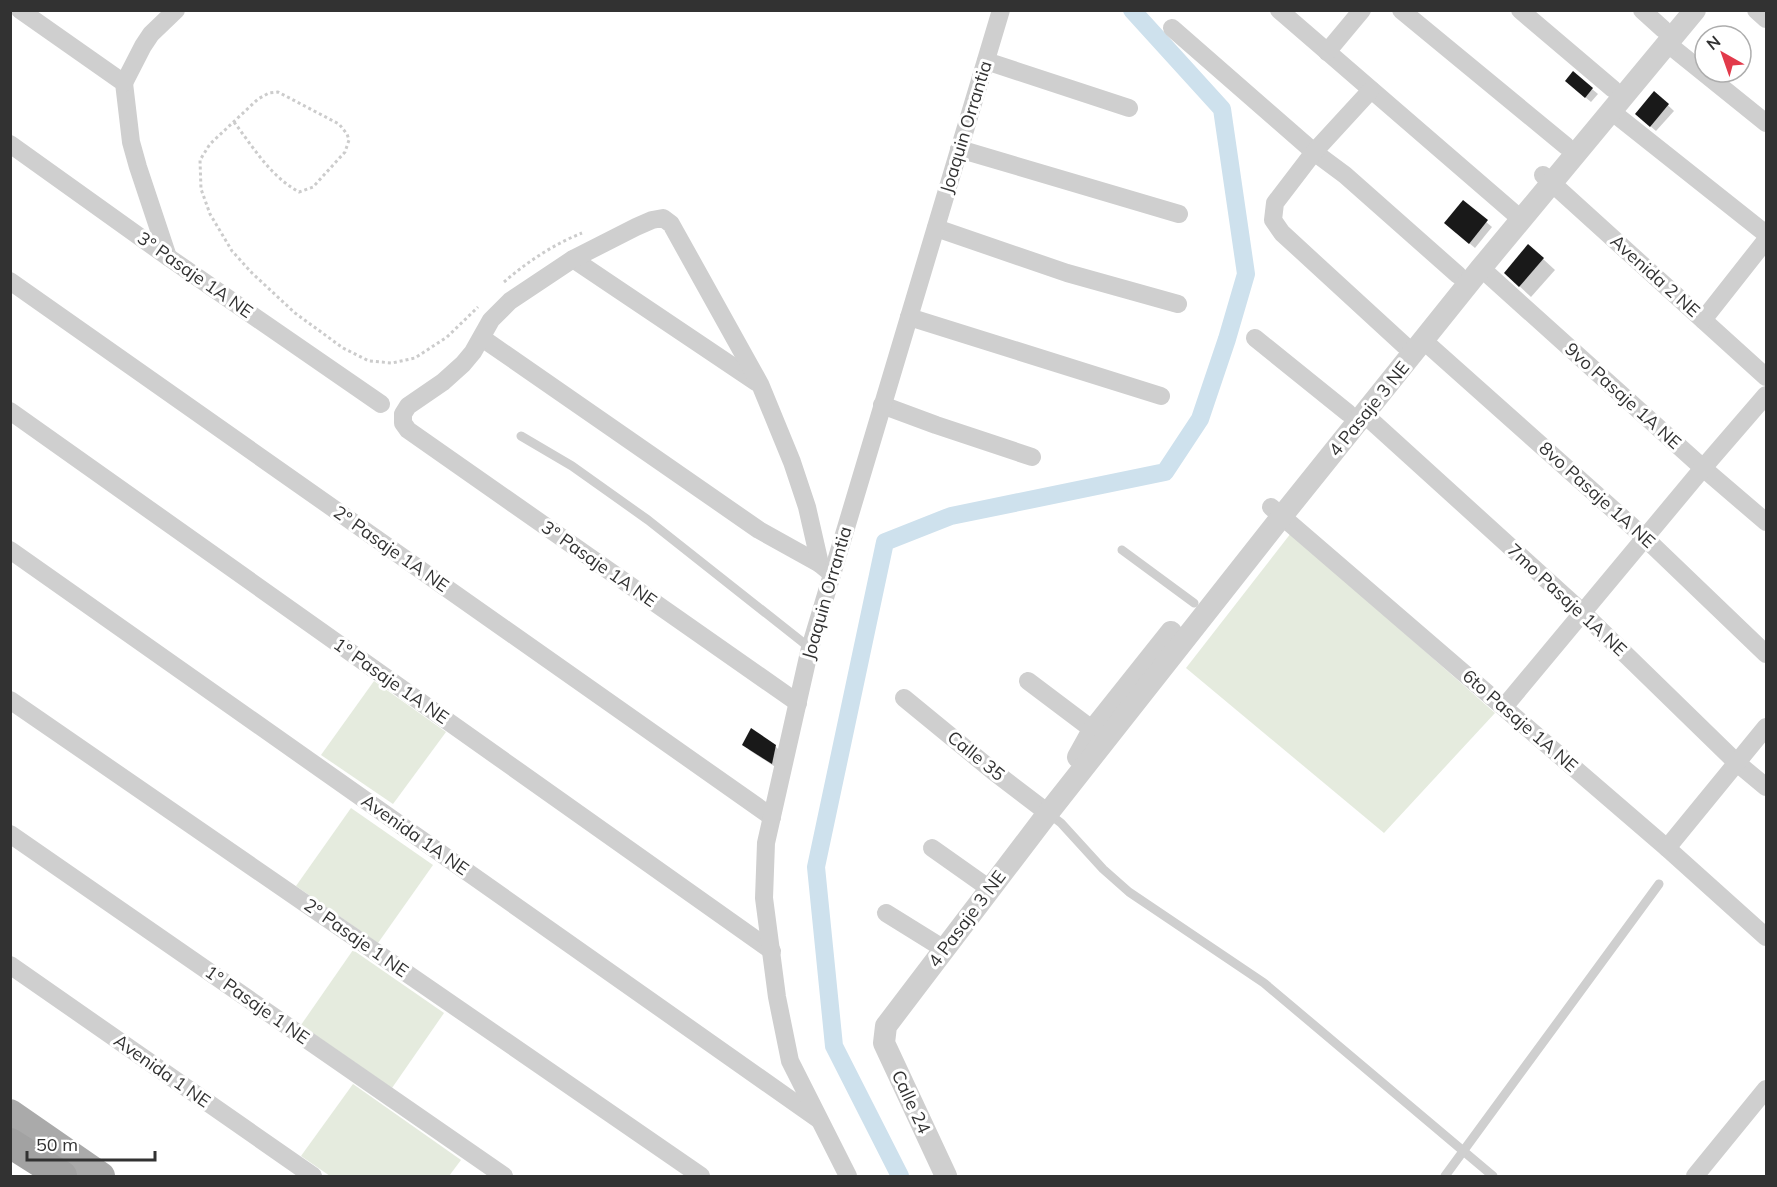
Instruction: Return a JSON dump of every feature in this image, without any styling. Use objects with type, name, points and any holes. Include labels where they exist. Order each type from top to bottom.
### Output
[{"type":"highway","points":[[10,1143],[62,1176]]},
{"type":"main road","points":[[10,1113],[101,1176]]},
{"type":"street","points":[[20,10],[124,83]]},
{"type":"street","points":[[168,257],[131,141],[124,83],[151,34],[176,10]]},
{"type":"street","name":"Joaquin Orrantia","points":[[848,1176],[790,1061],[777,997],[764,898],[766,843],[826,569],[882,405],[1001,10]]},
{"type":"street","points":[[1279,10],[1517,216]]},
{"type":"street","points":[[1327,52],[1362,10]]},
{"type":"street","points":[[1401,10],[1566,147]]},
{"type":"street","points":[[1520,10],[1612,100],[1767,234]]},
{"type":"street","points":[[1642,10],[1665,36],[1767,123]]},
{"type":"street","name":"4 Pasaje 3 NE","points":[[1665,36],[1678,10]]},
{"type":"street","name":"4 Pasaje 3 NE","points":[[886,1026],[1277,512],[1414,343],[1482,268],[1517,216],[1665,36],[1695,10]]},
{"type":"street","points":[[1756,10],[1767,19]]},
{"type":"street","points":[[1172,28],[1314,152],[1345,175],[1458,275]]},
{"type":"street","points":[[986,61],[1129,108]]},
{"type":"street","name":"8vo Pasaje 1A NE","points":[[1371,90],[1314,152],[1275,203],[1274,220],[1282,233],[1644,537],[1767,654]]},
{"type":"street","name":"4 Pasaje 3 NE","points":[[1547,179],[1566,147],[1612,100]]},
{"type":"street","name":"3° Pasaje 1A NE","points":[[10,144],[168,257],[381,404]]},
{"type":"street","points":[[959,149],[1179,214]]},
{"type":"street","name":"Avenida 2 NE","points":[[1547,179],[1767,377]]},
{"type":"street","name":"4 Pasaje 3 NE","points":[[1414,343],[1458,275],[1517,216]]},
{"type":"street","points":[[663,218],[671,224],[760,384],[792,462],[826,569],[759,530],[482,338],[492,320],[510,301],[573,259],[652,220],[663,218]]},
{"type":"street","points":[[936,228],[1067,273],[1178,304]]},
{"type":"street","points":[[1703,320],[1767,240]]},
{"type":"street","points":[[573,259],[760,384]]},
{"type":"street","name":"9vo Pasaje 1A NE","points":[[1482,268],[1702,468],[1767,522]]},
{"type":"street","name":"2° Pasaje 1A NE","points":[[10,281],[772,817]]},
{"type":"street","points":[[909,317],[1161,396]]},
{"type":"street","name":"3° Pasaje 1A NE","points":[[482,338],[463,364],[443,382],[408,406],[403,414],[403,423],[408,430],[798,703]]},
{"type":"street","name":"7mo Pasaje 1A NE","points":[[1255,338],[1356,414],[1582,612],[1736,762],[1767,787]]},
{"type":"street","points":[[1504,707],[1702,468],[1767,395]]},
{"type":"street","points":[[882,405],[1032,457]]},
{"type":"street","name":"1° Pasaje 1A NE","points":[[10,411],[772,951]]},
{"type":"street","name":"4 Pasaje 3 NE","points":[[1048,813],[1093,730],[1194,603],[1277,512]]},
{"type":"street","name":"6to Pasaje 1A NE","points":[[1277,512],[1767,937]]},
{"type":"street","name":"Avenida 1A NE","points":[[10,550],[820,1120]]},
{"type":"street","points":[[1028,681],[1093,730]]},
{"type":"street","name":"Calle 35","points":[[904,698],[1048,813]]},
{"type":"street","name":"2° Pasaje 1 NE","points":[[10,700],[701,1176]]},
{"type":"street","points":[[1667,848],[1767,726]]},
{"type":"street","name":"1° Pasaje 1 NE","points":[[10,834],[504,1176]]},
{"type":"street","points":[[932,848],[990,889]]},
{"type":"street","points":[[886,913],[944,949]]},
{"type":"street","name":"Avenida 1 NE","points":[[10,965],[313,1176]]},
{"type":"street","name":"Calle 24","points":[[886,1026],[884,1043],[946,1176]]},
{"type":"street","points":[[1695,1176],[1767,1089]]},
{"type":"lane","points":[[521,436],[572,466],[648,520],[810,648]]},
{"type":"lane","points":[[1122,550],[1194,603]]},
{"type":"lane","points":[[1048,813],[1061,823],[1103,869],[1130,892],[1264,984],[1493,1176]]},
{"type":"lane","points":[[1445,1176],[1659,884]]},
{"type":"path","points":[[234,122],[284,184],[299,192],[313,187],[345,152],[349,140],[347,134],[339,124],[278,92],[269,93],[258,99],[210,144],[200,160],[201,189],[210,214],[232,251],[295,313],[321,333],[343,348],[369,361],[392,363],[415,358],[447,337],[483,302]]},
{"type":"path","points":[[498,288],[512,275],[561,242],[587,231]]},
{"type":"shaded area","points":[[1291,533],[1495,713],[1384,833],[1186,668]]},
{"type":"shaded area","points":[[374,681],[446,732],[393,804],[321,755]]},
{"type":"shaded area","points":[[351,808],[433,865],[378,943],[296,886]]},
{"type":"shaded area","points":[[353,950],[444,1013],[392,1088],[301,1025]]},
{"type":"shaded area","points":[[353,1084],[461,1160],[449,1176],[330,1176],[301,1156]]},
{"type":"building","points":[[1573,71],[1593,88],[1585,98],[1565,81]]},
{"type":"building","points":[[1654,91],[1669,104],[1650,127],[1635,114]]},
{"type":"building","points":[[1463,200],[1488,220],[1469,244],[1444,223]]},
{"type":"building","points":[[1528,244],[1544,258],[1519,287],[1504,273]]},
{"type":"building","points":[[751,728],[776,745],[772,764],[742,745]]},
{"type":"waterway","points":[[900,1176],[834,1046],[816,867],[885,542],[951,516],[1165,472],[1200,419],[1246,274],[1222,109],[1132,10]]}]
